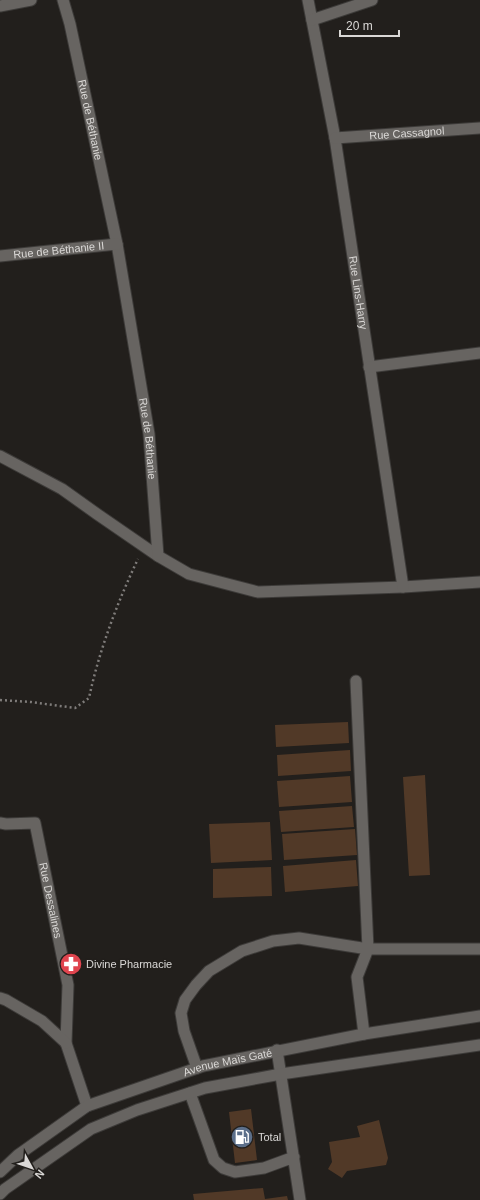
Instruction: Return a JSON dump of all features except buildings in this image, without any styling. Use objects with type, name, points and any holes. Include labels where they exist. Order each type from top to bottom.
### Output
[{"type":"street","points":[[0,6],[31,0]]},
{"type":"street","name":"Rue de Béthanie","points":[[62,0],[70,24],[117,244],[149,434],[158,556]]},
{"type":"street","name":"Rue Lins-Harry","points":[[308,0],[335,138],[403,587]]},
{"type":"street","points":[[312,20],[372,0]]},
{"type":"street","name":"Rue Cassagnol","points":[[335,138],[480,128]]},
{"type":"street","name":"Rue de Béthanie II","points":[[0,256],[117,244]]},
{"type":"street","points":[[369,367],[480,352]]},
{"type":"street","points":[[0,456],[62,489],[158,556],[189,574],[258,592],[403,587],[480,582]]},
{"type":"street","points":[[356,681],[368,950],[357,977],[364,1034]]},
{"type":"street","name":"Rue Dessalines","points":[[0,823],[35,823],[68,985],[66,1043],[87,1106]]},
{"type":"street","points":[[197,1068],[184,1031],[181,1013],[186,1000],[209,971],[242,951],[280,941],[299,938],[368,950],[480,949]]},
{"type":"street","points":[[0,998],[42,1021],[66,1043]]},
{"type":"street","name":"Avenue Maïs Gaté","points":[[0,1172],[18,1155],[87,1106],[197,1068],[277,1050],[364,1034],[480,1016]]},
{"type":"street","name":"Avenue Maïs Gaté","points":[[0,1194],[91,1129],[137,1110],[205,1088],[281,1074],[480,1045]]},
{"type":"street","points":[[277,1050],[300,1200]]},
{"type":"street","points":[[190,1093],[214,1160],[224,1168],[235,1172],[264,1168],[294,1157]]},
{"type":"path","points":[[0,700],[31,702],[76,708],[89,698],[94,674],[123,591],[144,546]]},
{"type":"place","name":"Divine Pharmacie","points":[[71,964]]},
{"type":"place","name":"Total","points":[[242,1137]]}]
